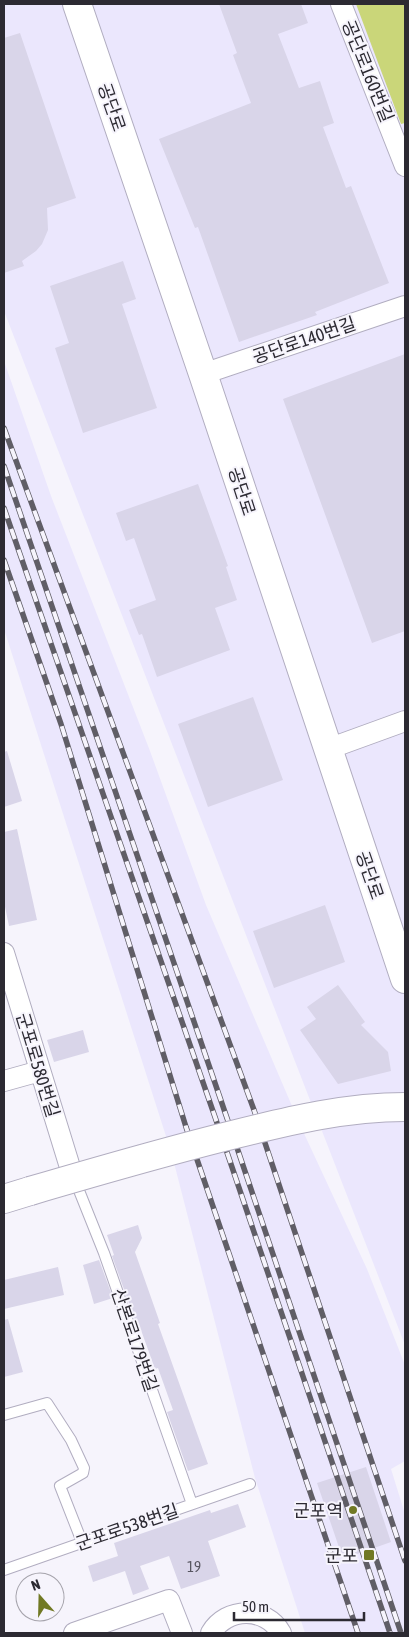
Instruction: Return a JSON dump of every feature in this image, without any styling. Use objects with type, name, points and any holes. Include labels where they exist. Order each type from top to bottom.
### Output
[{"type":"street","name":"공단로","points":[[77,4],[405,979]]},
{"type":"street","name":"공단로160번길","points":[[341,4],[405,166]]},
{"type":"street","name":"공단로140번길","points":[[203,374],[405,306]]},
{"type":"street","points":[[328,749],[405,721]]},
{"type":"street","name":"군포로580번길","points":[[4,952],[73,1177]]},
{"type":"street","points":[[4,1081],[40,1071]]},
{"type":"street","points":[[4,1199],[178,1148],[303,1117],[344,1110],[405,1107]]},
{"type":"street","points":[[74,1633],[169,1600],[182,1633]]},
{"type":"street","points":[[211,1633],[218,1623],[230,1616],[246,1612],[260,1615],[269,1620],[281,1633]]},
{"type":"lane","name":"산본로179번길","points":[[73,1177],[104,1253],[192,1504]]},
{"type":"lane","points":[[4,1415],[47,1403],[71,1440],[84,1468],[83,1473],[60,1486],[82,1542]]},
{"type":"lane","name":"군포로538번길","points":[[4,1570],[250,1484]]},
{"type":"shaded area","points":[[4,4],[405,4],[405,1345],[4,311]]},
{"type":"shaded area","points":[[4,361],[51,496],[150,751],[206,905],[301,1127],[367,1269],[405,1365],[405,1461],[391,1469],[405,1514],[405,1633],[305,1633],[255,1478],[172,1155],[4,629]]},
{"type":"green space","points":[[356,4],[405,4],[405,123],[401,124]]},
{"type":"building","points":[[219,4],[301,4],[308,23],[278,34],[299,88],[320,81],[334,123],[323,127],[346,188],[351,186],[389,283],[315,312],[317,315],[239,342],[198,227],[195,228],[159,139],[251,103],[233,55],[237,53]]},
{"type":"building","points":[[20,33],[76,198],[47,208],[48,230],[42,244],[22,261],[24,266],[4,273],[4,38]]},
{"type":"building","points":[[123,261],[136,299],[122,304],[157,408],[83,433],[55,348],[69,343],[50,286]]},
{"type":"building","points":[[405,354],[405,631],[372,643],[283,399]]},
{"type":"building","points":[[198,484],[228,566],[226,567],[237,600],[215,608],[230,650],[157,677],[142,634],[139,635],[129,610],[156,600],[134,538],[126,541],[116,513]]},
{"type":"building","points":[[253,697],[283,780],[208,807],[178,724]]},
{"type":"building","points":[[7,751],[22,801],[4,807],[4,752]]},
{"type":"building","points":[[17,829],[37,920],[9,926],[4,902],[4,832]]},
{"type":"building","points":[[325,905],[345,962],[274,988],[253,931]]},
{"type":"building","points":[[338,985],[365,1022],[361,1025],[388,1052],[391,1071],[338,1084],[300,1030],[316,1019],[307,1007]]},
{"type":"building","points":[[83,1030],[89,1052],[54,1062],[47,1040]]},
{"type":"building","points":[[138,1225],[142,1238],[135,1252],[160,1323],[158,1324],[208,1464],[188,1471],[167,1412],[173,1410],[158,1368],[155,1369],[141,1330],[139,1331],[112,1256],[114,1255],[107,1235]]},
{"type":"building","points":[[99,1260],[113,1298],[94,1304],[83,1265]]},
{"type":"building","points":[[58,1267],[64,1295],[4,1309],[4,1280]]},
{"type":"building","points":[[8,1319],[23,1372],[4,1377],[4,1320]]},
{"type":"building","name":"군포역","points":[[366,1467],[391,1542],[343,1559],[317,1483]]},
{"type":"building","points":[[238,1504],[246,1527],[208,1541],[220,1576],[181,1589],[169,1556],[140,1566],[149,1589],[133,1595],[125,1571],[93,1582],[88,1566],[118,1556],[114,1543],[210,1510],[211,1513]]},
{"type":"railway","points":[[4,428],[254,1110],[405,1561]]},
{"type":"railway","points":[[4,466],[401,1633]]},
{"type":"railway","points":[[4,508],[215,1117],[390,1633]]},
{"type":"railway","points":[[4,560],[61,724],[186,1127],[358,1633]]},
{"type":"place","name":"군포역","points":[[353,1510]]},
{"type":"place","name":"군포","points":[[369,1555]]}]
